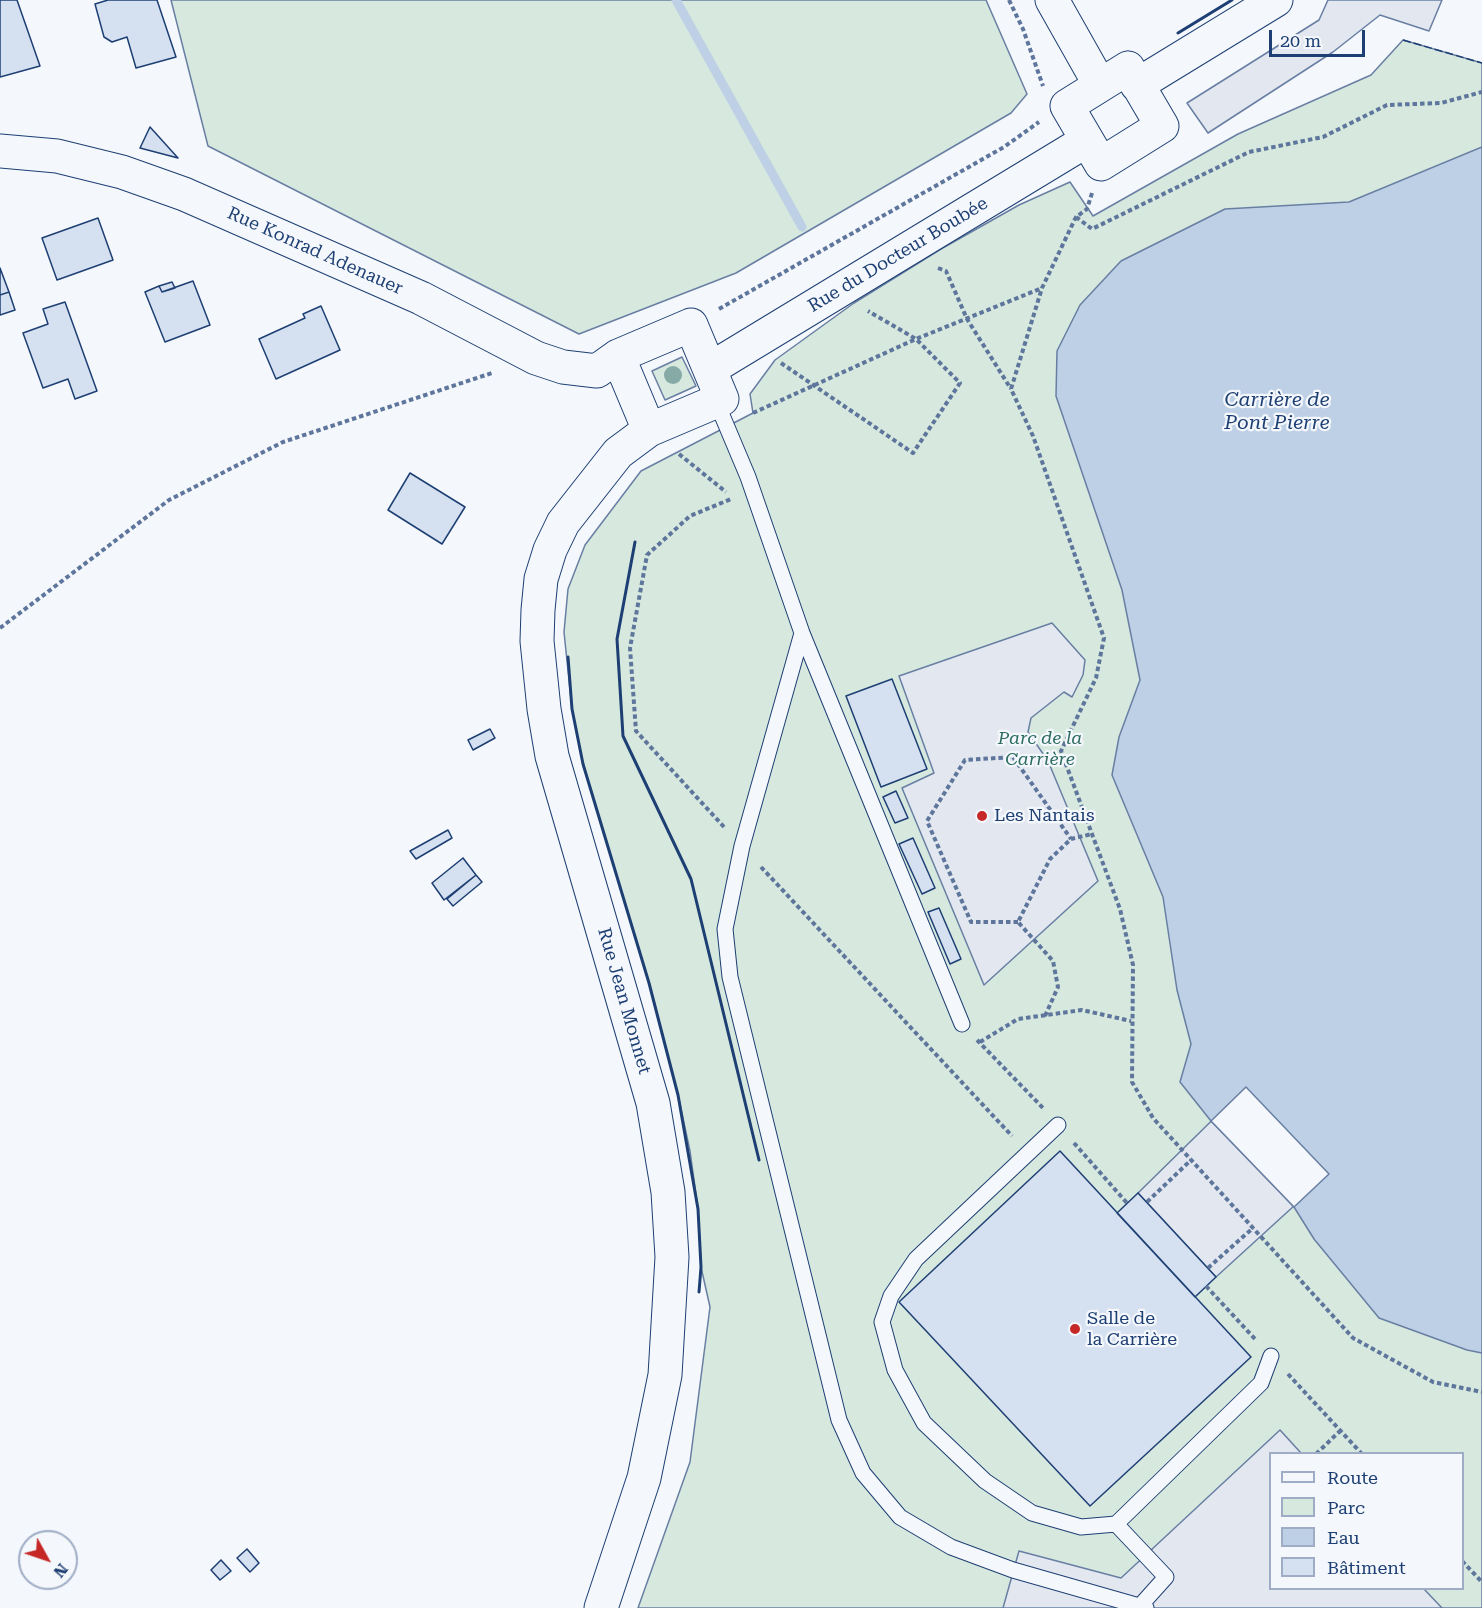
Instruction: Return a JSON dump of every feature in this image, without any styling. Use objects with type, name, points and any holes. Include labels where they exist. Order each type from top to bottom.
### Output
[{"type":"street","points":[[1052,0],[1101,85]]},
{"type":"street","points":[[1094,153],[1067,106],[1128,68],[1137,84],[1276,0]]},
{"type":"street","name":"Rue du Docteur Boubée","points":[[710,369],[836,292],[1094,153],[1162,126],[1137,84]]},
{"type":"street","name":"Rue Konrad Adenauer","points":[[0,151],[57,156],[122,172],[184,194],[421,298],[536,358],[563,367],[597,371],[618,356],[691,325]]},
{"type":"street","points":[[691,325],[722,399],[717,401]]},
{"type":"street","points":[[618,356],[649,430]]},
{"type":"street","name":"Rue Jean Monnet","points":[[601,1608],[645,1478],[665,1375],[672,1257],[668,1192],[653,1103],[552,756],[544,710],[537,641],[542,579],[550,550],[563,523],[618,453],[649,430],[717,401]]},
{"type":"lane","points":[[717,401],[748,477],[802,633],[962,1024]]},
{"type":"lane","points":[[802,633],[742,846],[725,929],[730,977],[839,1420],[864,1473],[900,1517],[951,1547],[1013,1570],[1143,1607],[1166,1577],[1116,1524]]},
{"type":"lane","points":[[1058,1125],[916,1259],[891,1296],[882,1322],[895,1370],[924,1423],[985,1480],[1032,1513],[1081,1527],[1116,1524],[1261,1383],[1271,1356]]},
{"type":"path","points":[[1009,0],[1023,28],[1043,87],[1042,98]]},
{"type":"path","points":[[1076,217],[1092,229],[1249,152],[1323,137],[1387,105],[1441,103],[1482,92]]},
{"type":"path","points":[[691,325],[1004,147],[1039,122],[1041,110]]},
{"type":"path","points":[[1011,389],[1042,288],[1076,217],[1087,209],[1094,153]]},
{"type":"path","points":[[751,343],[913,453],[960,383],[916,339],[792,267]]},
{"type":"path","points":[[753,413],[916,339],[1042,288]]},
{"type":"path","points":[[967,319],[1011,389],[1033,436],[1104,638],[1096,678],[1061,751],[1120,909],[1133,965],[1132,1082],[1153,1118],[1353,1338],[1433,1382],[1482,1392]]},
{"type":"path","points":[[0,628],[169,500],[283,442],[536,358]]},
{"type":"path","points":[[649,430],[734,498]]},
{"type":"path","points":[[1045,1016],[1058,987],[1053,961],[1018,922],[971,922],[927,821],[965,760],[1013,757],[1071,839]]},
{"type":"path","points":[[1018,922],[1050,859],[1071,839],[1092,834]]},
{"type":"path","points":[[979,1042],[1018,1019],[1082,1010],[1131,1020]]},
{"type":"path","points":[[962,1024],[1058,1125],[1127,1203]]},
{"type":"path","points":[[1147,1202],[1191,1160]]},
{"type":"path","points":[[1208,1268],[1253,1228]]},
{"type":"path","points":[[1206,1286],[1360,1452]]},
{"type":"path","points":[[1318,1452],[1341,1430]]},
{"type":"path","points":[[1464,1564],[1482,1582]]},
{"type":"green space","points":[[171,0],[986,0],[1027,94],[1011,113],[736,273],[579,334],[208,146]]},
{"type":"green space","name":"Parc de la Carrière","points":[[1403,40],[1482,63],[1482,1608],[638,1608],[690,1462],[710,1307],[701,1267],[698,1209],[690,1151],[678,1095],[649,983],[583,764],[572,709],[564,632],[568,589],[585,545],[641,471],[753,413],[750,394],[775,360],[854,303],[941,249],[1019,205],[1070,182],[1093,216],[1238,134],[1371,75]]},
{"type":"green space","points":[[682,357],[696,386],[665,400],[652,371]]},
{"type":"shaded area","points":[[1328,0],[1442,0],[1429,31],[1380,15],[1333,52],[1208,133],[1187,103],[1319,20]]},
{"type":"shaded area","points":[[1052,623],[1085,660],[1083,675],[1072,697],[1064,692],[1031,718],[1028,732],[1048,761],[1098,881],[984,985],[902,788],[934,773],[899,676]]},
{"type":"shaded area","points":[[1246,1087],[1329,1174],[1216,1277],[1138,1193]]},
{"type":"shaded area","points":[[1280,1430],[1300,1452],[1269,1452],[1269,1590],[1425,1590],[1442,1608],[1003,1608],[1019,1551],[1121,1578]]},
{"type":"water","name":"Carrière de Pont Pierre","points":[[1482,147],[1482,1353],[1467,1350],[1379,1318],[1314,1239],[1294,1207],[1211,1121],[1180,1082],[1191,1044],[1177,990],[1163,897],[1112,775],[1119,737],[1140,680],[1122,590],[1056,396],[1057,351],[1080,305],[1121,261],[1225,209],[1349,202]]},
{"type":"pier","points":[[1246,1087],[1329,1174],[1294,1207],[1211,1121]]},
{"type":"building","points":[[0,0],[17,0],[40,66],[0,77]]},
{"type":"building","points":[[108,0],[157,0],[176,57],[136,68],[127,37],[112,42],[104,37],[95,4]]},
{"type":"building","points":[[150,127],[178,158],[140,148]]},
{"type":"building","points":[[98,218],[113,260],[57,280],[42,238]]},
{"type":"building","points":[[0,268],[9,292],[0,295]]},
{"type":"building","points":[[193,281],[210,325],[165,342],[145,292],[159,286],[162,292]]},
{"type":"building","points":[[172,282],[175,288],[162,292],[159,286]]},
{"type":"building","points":[[9,292],[15,310],[0,315],[0,295]]},
{"type":"building","points":[[65,302],[97,391],[75,399],[68,379],[43,388],[23,333],[48,324],[43,309]]},
{"type":"building","points":[[321,306],[340,350],[276,379],[259,339],[305,318],[303,314]]},
{"type":"building","points":[[410,473],[465,507],[442,544],[388,510]]},
{"type":"building","points":[[892,679],[927,769],[881,787],[846,696]]},
{"type":"building","points":[[490,729],[495,738],[473,750],[468,740]]},
{"type":"building","points":[[896,791],[908,818],[895,823],[883,797]]},
{"type":"building","points":[[448,830],[452,838],[416,859],[410,851]]},
{"type":"building","points":[[913,838],[935,888],[922,894],[899,844]]},
{"type":"building","points":[[463,858],[476,875],[444,900],[432,883]]},
{"type":"building","points":[[476,875],[482,882],[453,906],[447,899]]},
{"type":"building","points":[[939,908],[961,959],[950,964],[928,912]]},
{"type":"building","name":"Salle de la Carrière","points":[[1060,1151],[1251,1357],[1090,1506],[899,1302]]},
{"type":"building","points":[[1138,1193],[1216,1277],[1195,1297],[1117,1213]]},
{"type":"building","points":[[247,1549],[259,1563],[250,1572],[237,1558]]},
{"type":"building","points":[[221,1560],[231,1571],[220,1580],[211,1570]]},
{"type":"waterway","points":[[676,0],[802,227]]},
{"type":"fence","points":[[1403,40],[1482,63]]},
{"type":"wall","points":[[1178,33],[1232,0]]},
{"type":"wall","points":[[635,542],[617,639],[623,736],[691,879],[759,1160]]},
{"type":"wall","points":[[568,657],[572,709],[583,764],[649,983],[678,1095],[698,1209],[701,1267],[699,1292]]},
{"type":"place","name":"Les Nantais","points":[[982,816]]},
{"type":"place","name":"Salle de la Carrière","points":[[1075,1329]]}]
